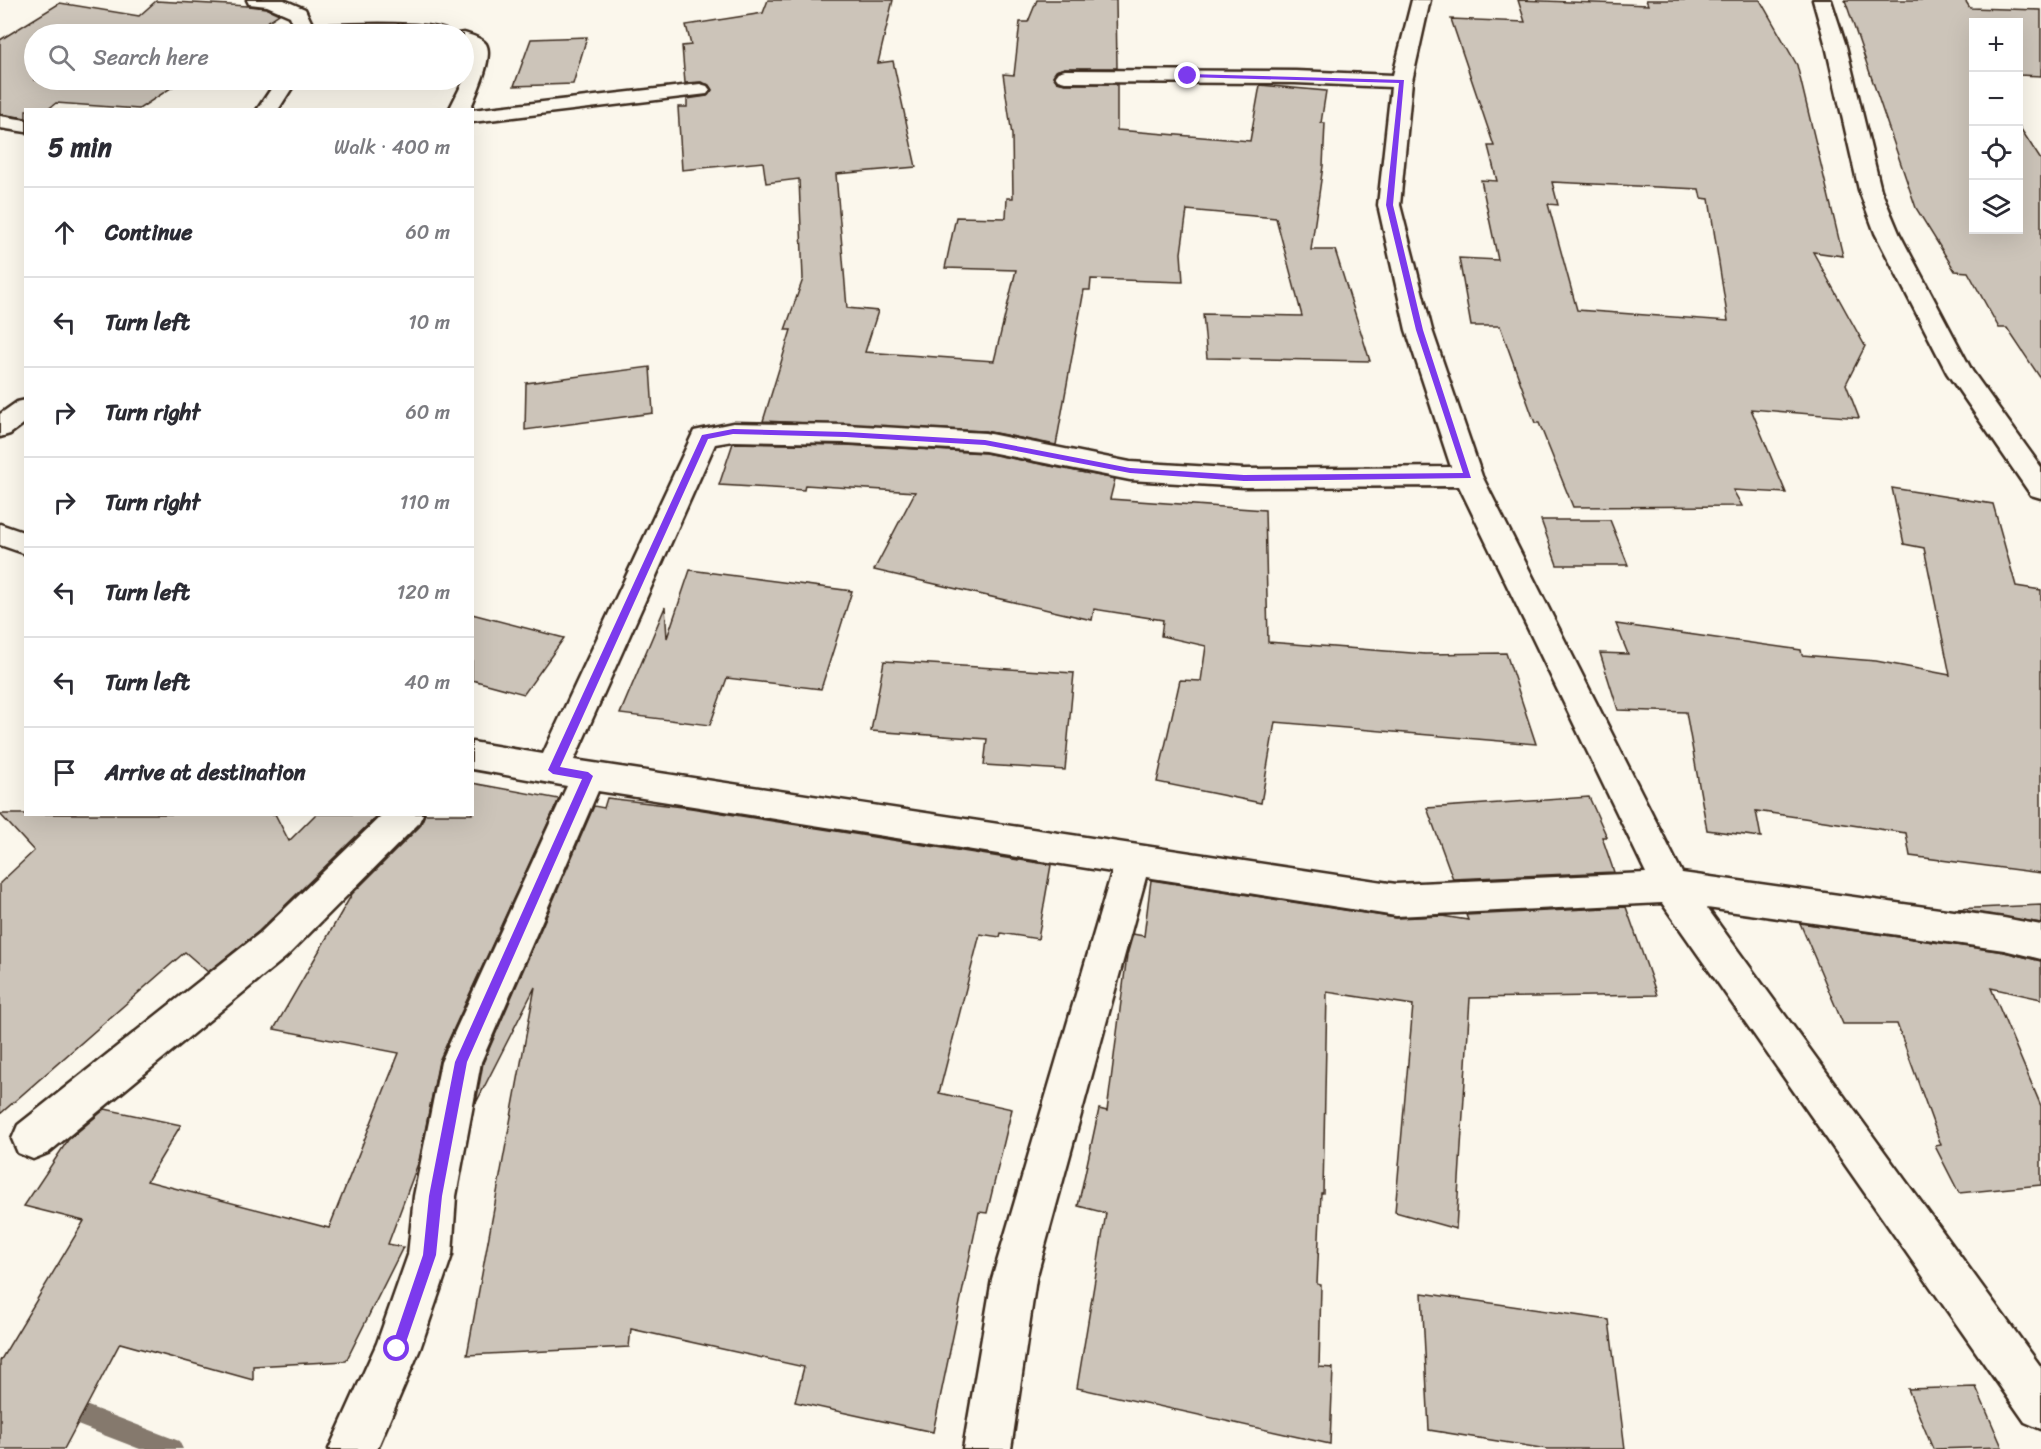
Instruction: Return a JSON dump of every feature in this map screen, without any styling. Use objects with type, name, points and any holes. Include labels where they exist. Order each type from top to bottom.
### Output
[{"type":"street","points":[[256,0],[270,1],[298,13],[302,24]]},
{"type":"street","points":[[1421,0],[1402,81],[1389,205],[1419,330],[1468,476],[1671,887],[2041,1406]]},
{"type":"street","points":[[1822,0],[1836,46],[1870,190],[1887,233],[1960,373],[2041,488]]},
{"type":"street","points":[[474,44],[477,46],[474,75]]},
{"type":"street","points":[[1065,75],[1295,77],[1402,81]]},
{"type":"street","points":[[268,108],[280,90]]},
{"type":"street","points":[[460,108],[468,90]]},
{"type":"street","points":[[474,116],[700,90]]},
{"type":"street","points":[[0,122],[24,126]]},
{"type":"street","points":[[0,428],[24,410]]},
{"type":"street","points":[[353,1449],[397,1349],[430,1255],[435,1196],[461,1062],[571,773],[704,437],[733,432],[846,434],[985,442],[1130,471],[1244,478],[1468,476]]},
{"type":"street","points":[[0,534],[24,543]]},
{"type":"street","points":[[474,755],[571,773],[1396,900],[1671,887],[2004,934],[2041,942]]},
{"type":"street","points":[[33,1139],[273,945],[404,816]]},
{"type":"street","points":[[987,1449],[1014,1279],[1133,860]]},
{"type":"building","points":[[768,0],[893,0],[878,63],[893,61],[916,167],[836,174],[847,308],[878,311],[865,352],[994,361],[1016,270],[945,268],[956,217],[1006,218],[1007,198],[1013,198],[1012,135],[1003,74],[1014,75],[1020,22],[1028,22],[1037,0],[1116,0],[1117,68],[1064,68],[1056,71],[1053,76],[1057,82],[1065,84],[1117,84],[1117,130],[1250,141],[1260,85],[1326,91],[1321,123],[1325,123],[1323,166],[1311,250],[1335,250],[1370,361],[1207,358],[1203,314],[1302,316],[1276,218],[1187,210],[1181,253],[1183,282],[1091,279],[1090,290],[1084,290],[1056,445],[985,431],[763,421],[791,330],[785,330],[803,279],[799,179],[766,183],[763,162],[682,170],[678,107],[687,107],[687,99],[707,96],[712,90],[709,85],[701,82],[685,83],[682,46],[691,45],[686,25],[763,13]]},
{"type":"building","points":[[1518,0],[1648,5],[1646,0],[1760,0],[1797,65],[1843,256],[1813,252],[1865,346],[1846,384],[1859,418],[1751,409],[1786,493],[1733,490],[1742,506],[1573,507],[1539,423],[1535,423],[1500,326],[1471,326],[1459,258],[1498,260],[1481,180],[1497,181],[1488,146],[1494,146],[1451,19],[1525,22]],"holes":[[[1552,182],[1699,189],[1701,198],[1709,199],[1728,321],[1577,310],[1548,204],[1558,205]]]},
{"type":"building","points":[[1845,0],[1965,0],[1970,8],[2041,10],[2041,76],[2023,75],[2023,18],[1969,18],[1969,234],[2023,234],[2023,132],[2041,160],[2041,379],[2007,328],[1999,328],[1968,272],[1955,271],[1916,208]]},
{"type":"building","points":[[156,1],[248,6],[266,8],[279,14],[264,24],[26,24],[60,3],[139,16]]},
{"type":"building","points":[[24,25],[24,90],[168,90],[141,108],[56,103],[50,108],[24,108],[24,118],[0,114],[0,40]]},
{"type":"building","points":[[587,37],[573,84],[514,86],[531,39]]},
{"type":"building","points":[[650,367],[653,413],[525,430],[526,383]]},
{"type":"building","points":[[733,443],[846,445],[985,453],[1115,479],[1110,499],[1265,510],[1268,642],[1425,654],[1506,653],[1536,744],[1275,722],[1261,803],[1157,782],[1180,680],[1201,681],[1206,646],[1161,636],[1163,620],[1094,609],[1092,620],[874,570],[915,492],[805,485],[804,490],[719,485]]},
{"type":"building","points":[[1892,488],[1993,504],[2016,586],[2041,590],[2041,873],[1910,856],[1906,833],[1756,811],[1761,837],[1707,830],[1686,712],[1618,710],[1600,653],[1628,654],[1616,624],[1801,650],[1802,655],[1876,661],[1950,675],[1924,548],[1904,544]]},
{"type":"building","points":[[1541,520],[1610,520],[1628,565],[1557,565]]},
{"type":"building","points":[[690,570],[852,591],[821,689],[727,678],[710,725],[620,714],[665,607],[667,638]]},
{"type":"building","points":[[474,615],[564,638],[524,694],[474,681]]},
{"type":"building","points":[[884,661],[1074,673],[1065,770],[984,765],[987,739],[871,731]]},
{"type":"building","points":[[474,783],[559,799],[439,1061],[419,1161],[388,1244],[403,1247],[346,1361],[253,1366],[253,1380],[120,1343],[64,1449],[0,1449],[0,1361],[84,1221],[24,1206],[68,1140],[105,1109],[181,1125],[147,1181],[329,1228],[399,1053],[274,1029],[352,894],[420,826],[424,816],[474,816]]},
{"type":"building","points":[[1589,797],[1607,837],[1602,837],[1614,872],[1453,879],[1427,808]]},
{"type":"building","points":[[607,798],[691,808],[1051,865],[1038,939],[1001,933],[1000,937],[980,934],[939,1093],[1012,1109],[987,1213],[979,1212],[933,1432],[795,1402],[804,1367],[631,1329],[629,1347],[467,1355],[535,987],[476,1103],[483,1063],[594,806],[604,808]]},
{"type":"building","points":[[0,814],[24,814],[24,816],[276,816],[289,841],[314,816],[377,816],[259,931],[208,972],[185,952],[0,1114],[0,883],[34,851]]},
{"type":"building","points":[[1151,880],[1396,918],[1442,916],[1468,920],[1466,915],[1626,907],[1657,995],[1470,998],[1456,1229],[1395,1212],[1413,1005],[1327,992],[1323,1193],[1321,1193],[1317,1284],[1321,1285],[1319,1367],[1333,1368],[1330,1444],[1077,1388],[1106,1213],[1078,1206],[1099,1109],[1107,1111],[1127,955],[1133,934],[1144,936]]},
{"type":"building","points":[[2041,905],[2041,923],[1955,909]]},
{"type":"building","points":[[1800,923],[2004,952],[2041,961],[2041,999],[1991,988],[2041,1106],[2041,1185],[1959,1193],[1935,1146],[1941,1145],[1897,1024],[1843,1024]]},
{"type":"building","points":[[1422,1293],[1609,1320],[1625,1449],[1547,1449],[1429,1430]]},
{"type":"building","points":[[1976,1387],[2002,1447],[1933,1449],[1908,1389]]},
{"type":"waterway","points":[[62,1408],[171,1449]]},
{"type":"route","points":[[397,1349],[430,1255],[435,1196],[461,1062],[588,776],[553,770],[704,437],[733,432],[846,434],[985,442],[1130,471],[1244,478],[1468,476],[1419,330],[1389,205],[1402,81],[1188,76]]}]
